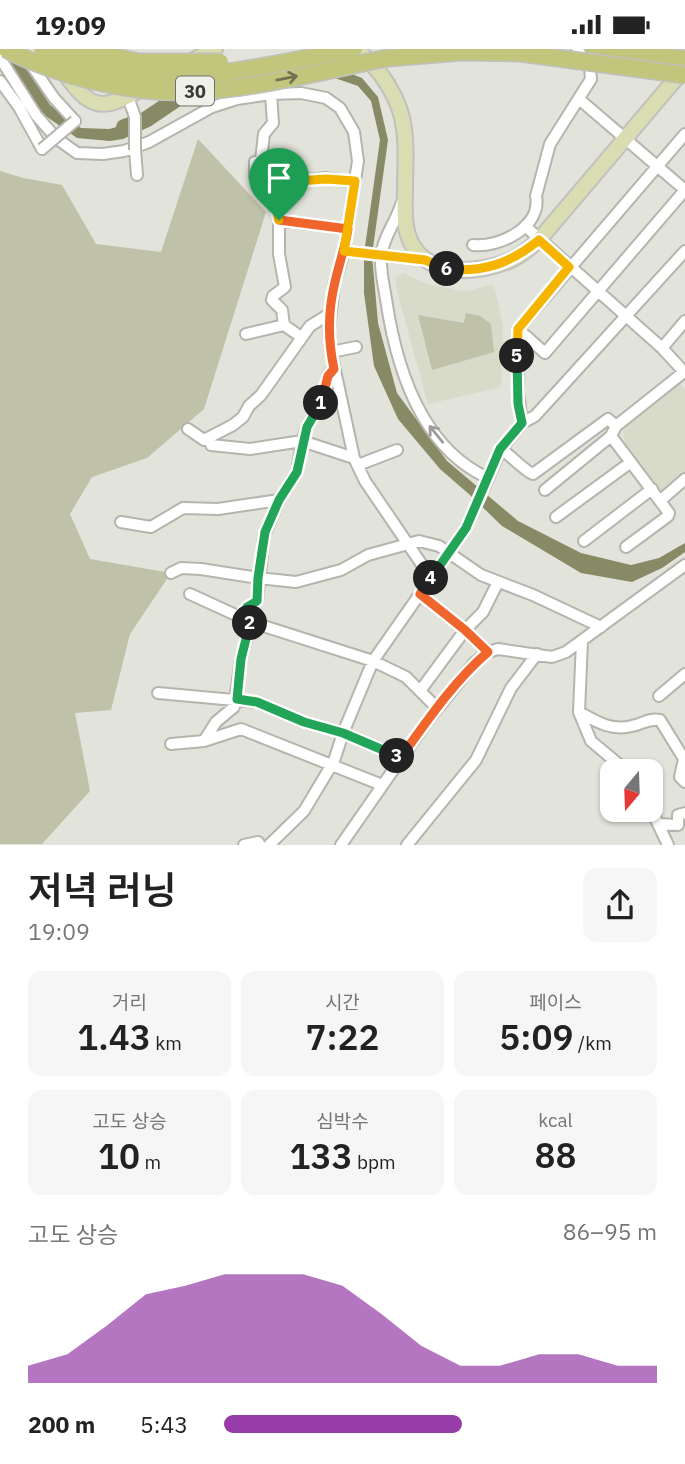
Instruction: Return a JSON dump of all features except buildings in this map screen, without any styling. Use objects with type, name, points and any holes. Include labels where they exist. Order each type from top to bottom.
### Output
[{"type":"highway","name":"30","points":[[6,49],[56,71],[97,82],[146,90],[200,91],[251,85],[388,58],[462,52],[520,53],[685,75]]},
{"type":"highway","name":"30","points":[[42,49],[76,63],[152,75],[236,70],[354,49]]},
{"type":"highway","points":[[75,49],[140,62],[229,62],[295,49]]},
{"type":"highway","points":[[593,49],[685,59]]},
{"type":"highway","points":[[610,64],[646,77],[685,86]]},
{"type":"main road","points":[[33,49],[75,103],[94,108],[128,97],[215,49]]},
{"type":"main road","points":[[48,49],[86,100],[103,104]]},
{"type":"main road","points":[[354,49],[380,73],[401,114],[405,135],[404,223],[413,247],[425,260],[446,268],[480,269],[515,258],[539,240],[685,68]]},
{"type":"street","points":[[0,81],[19,107],[42,149],[75,121],[54,98],[20,49]]},
{"type":"street","points":[[473,245],[488,246],[498,243],[514,235],[530,219],[550,144],[590,81],[592,72],[577,49]]},
{"type":"street","points":[[0,58],[36,115],[56,138],[77,153],[103,154],[124,151],[149,142],[219,104],[271,94],[318,95],[340,109],[354,132],[358,161],[348,229],[349,251],[334,285],[331,313],[334,369],[356,461],[379,503],[431,578]]},
{"type":"street","points":[[271,94],[274,121],[264,133],[261,160],[255,162],[254,175],[263,194],[298,181],[355,181]]},
{"type":"street","points":[[128,97],[135,117],[137,176]]},
{"type":"street","points":[[518,329],[545,353],[685,190],[579,99]]},
{"type":"street","points":[[522,423],[518,392],[518,329],[685,134]]},
{"type":"street","points":[[405,188],[400,208],[380,255],[392,335],[414,400],[432,431],[463,463],[486,481]]},
{"type":"street","points":[[272,192],[279,220],[279,254],[285,287],[273,296],[272,300],[282,310],[284,325],[301,337]]},
{"type":"street","points":[[279,220],[348,229]]},
{"type":"street","points":[[524,226],[662,348],[685,373],[545,490]]},
{"type":"street","points":[[349,251],[425,260]]},
{"type":"street","points":[[269,845],[304,811],[332,764],[373,661],[466,528],[500,449],[522,423],[535,416],[685,251]]},
{"type":"street","points":[[188,429],[204,440],[233,425],[261,395],[301,337],[317,320],[331,313]]},
{"type":"street","points":[[662,348],[685,321]]},
{"type":"street","points":[[246,334],[284,325]]},
{"type":"street","points":[[331,352],[356,347]]},
{"type":"street","points":[[204,741],[216,722],[234,707],[237,699],[247,607],[257,601],[264,536],[279,500],[297,472],[307,427],[324,396],[328,376],[334,369]]},
{"type":"street","points":[[500,449],[517,460],[528,473],[533,474],[608,419],[631,462],[668,511],[667,516],[626,547]]},
{"type":"street","points":[[211,445],[250,449],[302,441],[356,461],[397,450]]},
{"type":"street","points":[[556,517],[631,462]]},
{"type":"street","points":[[661,500],[685,479]]},
{"type":"street","points":[[584,541],[652,489]]},
{"type":"street","points":[[121,522],[150,527],[183,508],[218,509],[279,500]]},
{"type":"street","points":[[171,573],[181,568],[201,569],[286,582],[305,580],[341,570],[368,555],[407,542],[419,541],[439,546],[481,575],[533,595],[601,627]]},
{"type":"street","points":[[341,845],[401,757],[475,662],[488,652],[498,649],[552,656],[566,652],[685,565]]},
{"type":"street","points":[[420,691],[465,630],[483,612],[498,582]]},
{"type":"street","points":[[190,594],[246,619],[373,661],[406,677],[437,708]]},
{"type":"street","points":[[420,594],[488,652]]},
{"type":"street","points":[[582,641],[579,712],[591,741],[612,759]]},
{"type":"street","points":[[407,845],[476,760],[511,688],[537,654]]},
{"type":"street","points":[[659,696],[685,674]]},
{"type":"street","points":[[158,693],[257,702],[401,757]]},
{"type":"street","points":[[579,712],[608,728],[633,726],[651,719],[660,720],[684,759],[680,778],[685,782]]},
{"type":"street","points":[[171,744],[204,741],[241,729],[382,785]]},
{"type":"street","points":[[668,845],[658,824],[678,825],[678,815],[685,813]]},
{"type":"street","points":[[244,845],[258,842],[260,845]]},
{"type":"shaded area","points":[[3,49],[14,49],[50,105],[81,128],[109,129],[145,120],[197,85],[259,71],[334,67],[362,78],[378,97],[388,140],[372,255],[378,323],[397,393],[447,461],[518,521],[581,553],[631,565],[659,558],[685,543],[685,552],[662,568],[632,582],[581,573],[502,526],[440,469],[398,419],[374,366],[364,293],[364,254],[380,140],[371,101],[358,86],[329,76],[198,94],[151,126],[123,139],[110,141],[77,138],[40,112]]},
{"type":"shaded area","points":[[198,139],[266,212],[204,409],[147,458],[92,477],[70,514],[90,559],[171,573],[130,634],[111,710],[75,713],[90,791],[42,844],[0,844],[0,171],[62,185],[96,244],[161,252]]},
{"type":"shaded area","points":[[403,273],[427,284],[456,290],[468,291],[488,285],[494,286],[503,326],[501,387],[428,404],[397,291],[395,277]]},
{"type":"shaded area","points":[[466,313],[480,316],[491,324],[494,352],[432,370],[418,315],[464,323]]},
{"type":"shaded area","points":[[679,382],[685,390],[685,477],[660,497],[626,450],[622,424]]},
{"type":"waterway","points":[[124,127],[145,120],[197,85],[229,78]]},
{"type":"route","points":[[279,220],[272,192],[298,181],[355,181],[344,251],[425,260],[446,268],[468,270],[515,258],[539,240],[569,267],[518,329],[518,392],[522,423],[500,449],[466,528],[420,594],[488,652],[475,662],[401,757],[257,702],[237,699],[241,659],[251,622],[240,617],[247,607],[257,601],[264,536],[279,500],[300,465],[302,441],[324,396],[329,374],[334,369],[329,330],[334,285],[344,251],[348,229],[307,222],[279,220]]}]
